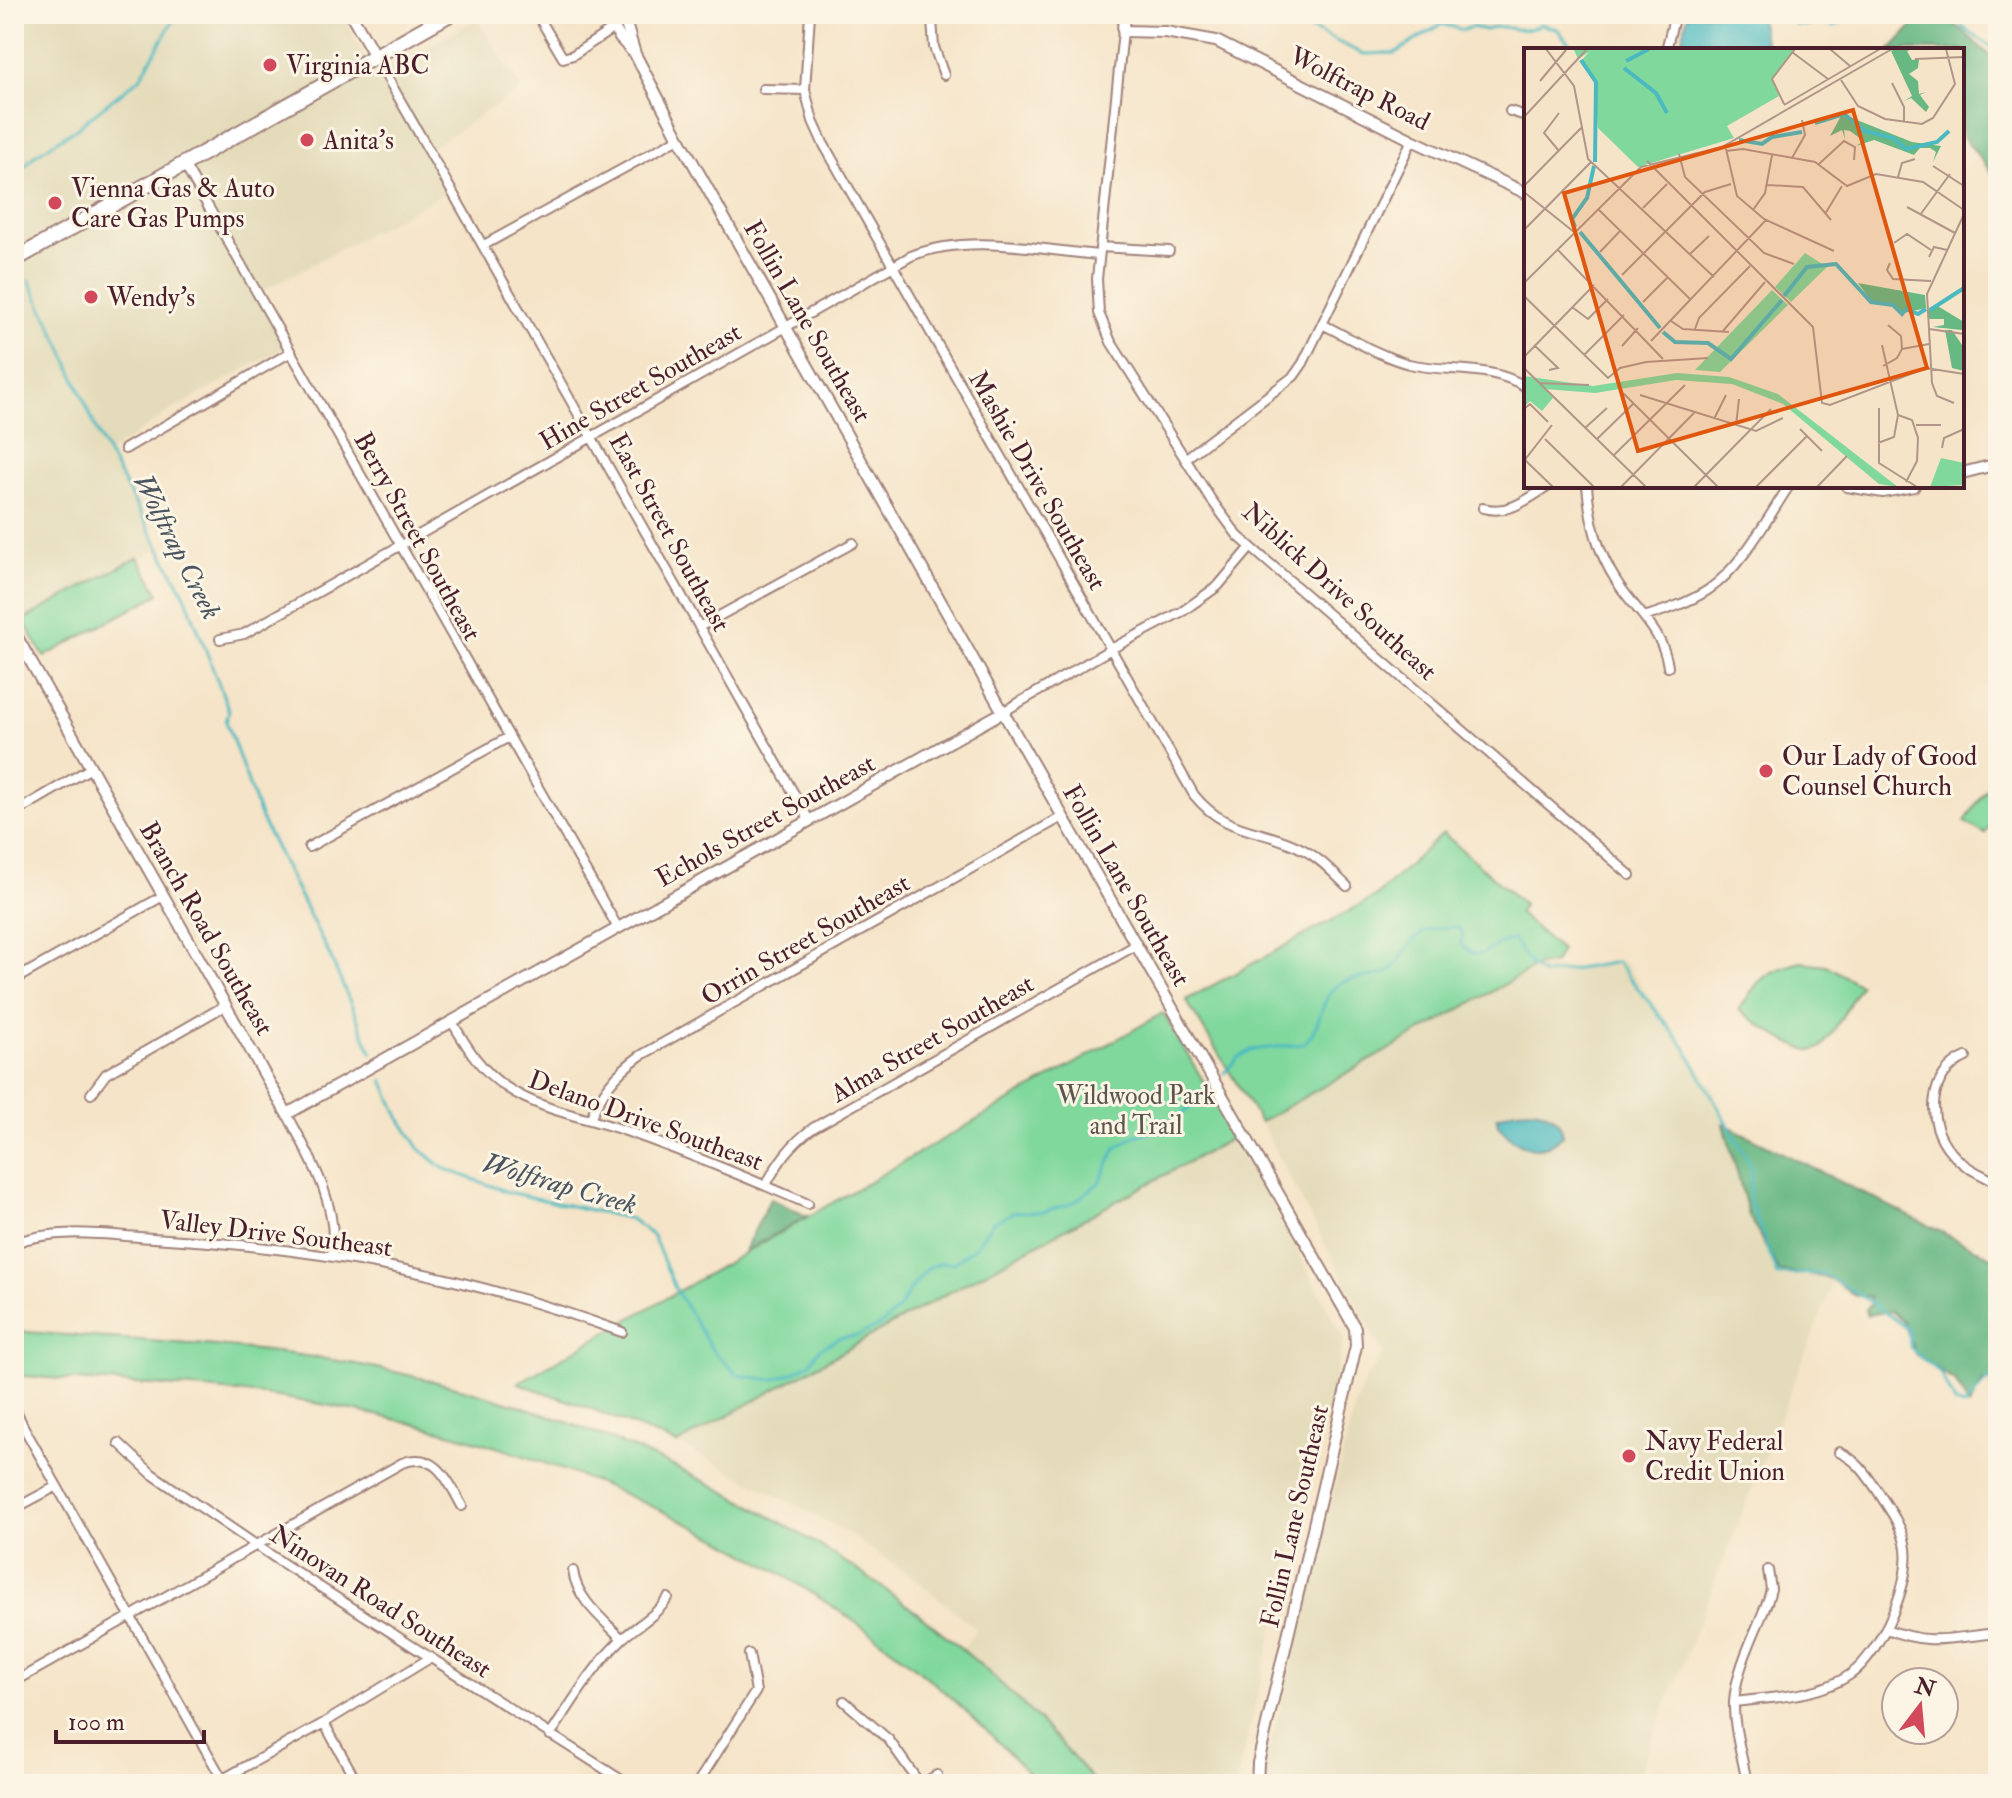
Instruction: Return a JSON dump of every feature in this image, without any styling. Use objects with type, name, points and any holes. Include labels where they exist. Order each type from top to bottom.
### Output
[{"type":"main road","points":[[14,260],[450,14]]},
{"type":"street","points":[[351,14],[375,56]]},
{"type":"street","points":[[537,14],[563,58],[573,55],[614,28]]},
{"type":"street","name":"Follin Lane Southeast","points":[[606,14],[635,54]]},
{"type":"street","name":"Follin Lane Southeast","points":[[623,14],[635,54],[679,138],[1355,1328],[1357,1337],[1258,1763],[1257,1784]]},
{"type":"street","name":"Mashie Drive Southeast","points":[[810,14],[805,90],[807,104],[823,143],[1181,772],[1205,808],[1228,824],[1304,850],[1347,886]]},
{"type":"street","points":[[922,14],[932,20],[934,47],[944,75]]},
{"type":"street","name":"Niblick Drive Southeast","points":[[1124,14],[1099,251],[1097,298],[1104,329],[1231,527],[1630,875]]},
{"type":"street","points":[[1666,48],[1675,14]]},
{"type":"street","name":"Wolftrap Road","points":[[1123,31],[1185,34],[1216,41],[1412,140],[1524,192]]},
{"type":"street","name":"East Street Southeast","points":[[375,56],[809,820]]},
{"type":"street","points":[[763,89],[805,90]]},
{"type":"street","points":[[1510,111],[1524,115]]},
{"type":"street","points":[[484,245],[679,138]]},
{"type":"street","points":[[1185,459],[1294,376],[1412,140]]},
{"type":"street","name":"Berry Street Southeast","points":[[184,164],[618,928]]},
{"type":"street","name":"Hine Street Southeast","points":[[220,639],[244,634],[593,437],[672,389],[927,250],[960,244],[1169,251]]},
{"type":"street","points":[[1322,324],[1407,363],[1489,372],[1524,386]]},
{"type":"street","points":[[125,449],[291,352]]},
{"type":"street","points":[[1964,472],[1998,464]]},
{"type":"street","points":[[1483,508],[1496,511],[1515,507],[1546,488]]},
{"type":"street","points":[[1587,488],[1594,531],[1603,558],[1618,584],[1660,638],[1668,667]]},
{"type":"street","points":[[1644,617],[1687,602],[1722,579],[1738,561],[1788,488]]},
{"type":"street","points":[[1859,488],[1883,492],[1904,488]]},
{"type":"street","points":[[699,627],[853,543]]},
{"type":"street","name":"Echols Street Southeast","points":[[287,1114],[1204,598],[1251,547]]},
{"type":"street","name":"Branch Road Southeast","points":[[14,632],[19,652],[91,768],[312,1161],[333,1230],[332,1255]]},
{"type":"street","points":[[309,847],[509,737]]},
{"type":"street","points":[[14,813],[91,768]]},
{"type":"street","name":"Orrin Street Southeast","points":[[590,1120],[597,1102],[612,1081],[640,1056],[1062,817]]},
{"type":"street","points":[[14,980],[163,896]]},
{"type":"street","name":"Alma Street Southeast","points":[[766,1185],[782,1157],[813,1128],[1136,945]]},
{"type":"street","points":[[91,1094],[106,1074],[226,1005]]},
{"type":"street","name":"Delano Drive Southeast","points":[[452,1022],[479,1063],[505,1087],[535,1103],[710,1162],[808,1204]]},
{"type":"street","points":[[1966,1057],[1948,1067],[1941,1075],[1934,1097],[1935,1119],[1942,1140],[1957,1160],[1998,1183]]},
{"type":"street","name":"Valley Drive Southeast","points":[[14,1243],[60,1233],[217,1242],[332,1255],[464,1282],[556,1308],[622,1332]]},
{"type":"street","points":[[14,1405],[220,1782],[430,1658]]},
{"type":"street","name":"Ninovan Road Southeast","points":[[119,1443],[152,1474],[284,1564],[628,1784]]},
{"type":"street","points":[[1734,1702],[1789,1695],[1839,1682],[1867,1660],[1886,1629],[1904,1580],[1905,1541],[1863,1469],[1839,1452]]},
{"type":"street","points":[[14,1682],[410,1459],[429,1456],[462,1506]]},
{"type":"street","points":[[14,1509],[57,1486]]},
{"type":"street","points":[[1747,1784],[1734,1702],[1740,1674],[1771,1589],[1768,1570]]},
{"type":"street","points":[[573,1571],[578,1591],[622,1639]]},
{"type":"street","points":[[550,1735],[622,1639],[657,1613],[668,1598]]},
{"type":"street","points":[[1886,1629],[1927,1641],[1998,1633]]},
{"type":"street","points":[[697,1784],[756,1691],[749,1654]]},
{"type":"street","points":[[844,1701],[889,1740],[921,1784],[937,1775]]},
{"type":"street","points":[[324,1723],[358,1784]]},
{"type":"shaded area","points":[[14,14],[343,14],[374,77],[477,19],[521,89],[429,149],[452,189],[260,292],[289,345],[168,412],[109,453],[157,550],[23,619],[14,604]]},
{"type":"shaded area","points":[[1554,962],[1551,969],[1625,962],[1714,1088],[1749,1216],[1779,1272],[1822,1275],[1834,1281],[1635,1784],[1266,1784],[1264,1772],[1355,1405],[1367,1376],[1383,1354],[1260,1121],[1539,963]]},
{"type":"shaded area","points":[[1236,1135],[1344,1339],[1236,1784],[1095,1784],[1065,1747],[962,1649],[977,1629],[915,1579],[846,1532],[677,1443]]},
{"type":"green space","points":[[1924,14],[1944,14],[1998,63],[1998,181],[1964,138],[1964,48],[1892,48]]},
{"type":"green space","points":[[138,557],[159,594],[44,657],[23,620]]},
{"type":"green space","points":[[1985,790],[1998,799],[1998,813],[1985,834],[1965,822]]},
{"type":"green space","name":"Wildwood Park and Trail","points":[[1443,833],[1524,905],[1518,913],[1561,950],[1554,963],[1539,965],[1260,1122],[1186,1000],[1375,897]]},
{"type":"green space","points":[[1801,962],[1826,965],[1860,985],[1830,1036],[1820,1048],[1813,1050],[1792,1044],[1739,1010],[1763,978],[1778,969]]},
{"type":"green space","name":"Wildwood Park and Trail","points":[[1163,1013],[1236,1136],[677,1444],[518,1383]]},
{"type":"green space","points":[[1724,1124],[1998,1260],[1998,1385],[1993,1387],[1994,1380],[1983,1381],[1969,1406],[1955,1381],[1915,1354],[1904,1323],[1891,1311],[1867,1315],[1865,1309],[1871,1304],[1869,1296],[1855,1296],[1837,1283],[1819,1276],[1779,1272],[1749,1216]]},
{"type":"green space","points":[[770,1199],[807,1216],[744,1252]]},
{"type":"green space","points":[[14,1331],[205,1345],[348,1363],[494,1398],[591,1431],[687,1473],[779,1521],[868,1577],[950,1640],[1027,1709],[1096,1784],[1038,1784],[963,1708],[880,1640],[791,1580],[698,1528],[600,1484],[499,1448],[395,1419],[291,1399],[14,1375]]},
{"type":"water","points":[[1688,14],[1759,14],[1767,48],[1680,48]]},
{"type":"water","points":[[1514,1110],[1545,1112],[1559,1123],[1563,1134],[1555,1142],[1538,1148],[1529,1147],[1513,1139],[1498,1125],[1497,1117]]},
{"type":"waterway","name":"Wolftrap Creek","points":[[14,179],[35,155],[75,129],[140,78],[177,14]]},
{"type":"waterway","points":[[1280,14],[1363,54],[1395,53],[1442,24],[1463,30],[1472,27],[1486,30],[1493,27],[1525,29],[1541,24],[1557,29],[1573,48]]},
{"type":"waterway","points":[[1788,14],[1794,18],[1795,25],[1809,26],[1818,15],[1828,18],[1833,27],[1857,14]]},
{"type":"waterway","points":[[1860,14],[1863,19],[1910,14]]},
{"type":"waterway","points":[[1917,14],[1923,20],[1941,20],[1946,14]]},
{"type":"waterway","points":[[1953,14],[1966,30],[1998,51]]},
{"type":"waterway","name":"Wolftrap Creek","points":[[29,280],[63,350],[102,443],[185,595],[229,711],[226,721],[261,819],[330,956],[372,1053]]},
{"type":"waterway","name":"Wolftrap Creek","points":[[1224,1073],[1251,1050],[1304,1044],[1314,1030],[1328,996],[1337,985],[1391,970],[1418,936],[1437,928],[1457,927],[1463,934],[1461,944],[1475,954],[1513,940],[1532,967],[1543,975],[1617,962],[1685,1047],[1752,1168],[1750,1201],[1777,1275],[1822,1273],[1865,1298],[1909,1330],[1910,1348],[1942,1375],[1955,1403],[1964,1406],[1990,1378],[1998,1383]]},
{"type":"waterway","name":"Wolftrap Creek","points":[[383,1080],[399,1117],[419,1148],[443,1168],[508,1192],[631,1219],[653,1236],[675,1288],[712,1350],[738,1375],[772,1380],[810,1363],[819,1349],[839,1338],[857,1336],[881,1325],[899,1309],[928,1268],[940,1263],[954,1263],[975,1247],[993,1222],[1015,1212],[1043,1212],[1073,1203],[1099,1183],[1116,1148],[1135,1136],[1163,1129],[1204,1092]]},
{"type":"place","name":"Virginia ABC","points":[[270,65]]},
{"type":"place","name":"Anita's","points":[[307,140]]},
{"type":"place","name":"Vienna Gas & Auto Care Gas Pumps","points":[[55,203]]},
{"type":"place","name":"Wendy's","points":[[91,297]]},
{"type":"place","name":"Our Lady of Good Counsel Church","points":[[1766,771]]},
{"type":"place","name":"Navy Federal Credit Union","points":[[1629,1456]]}]
